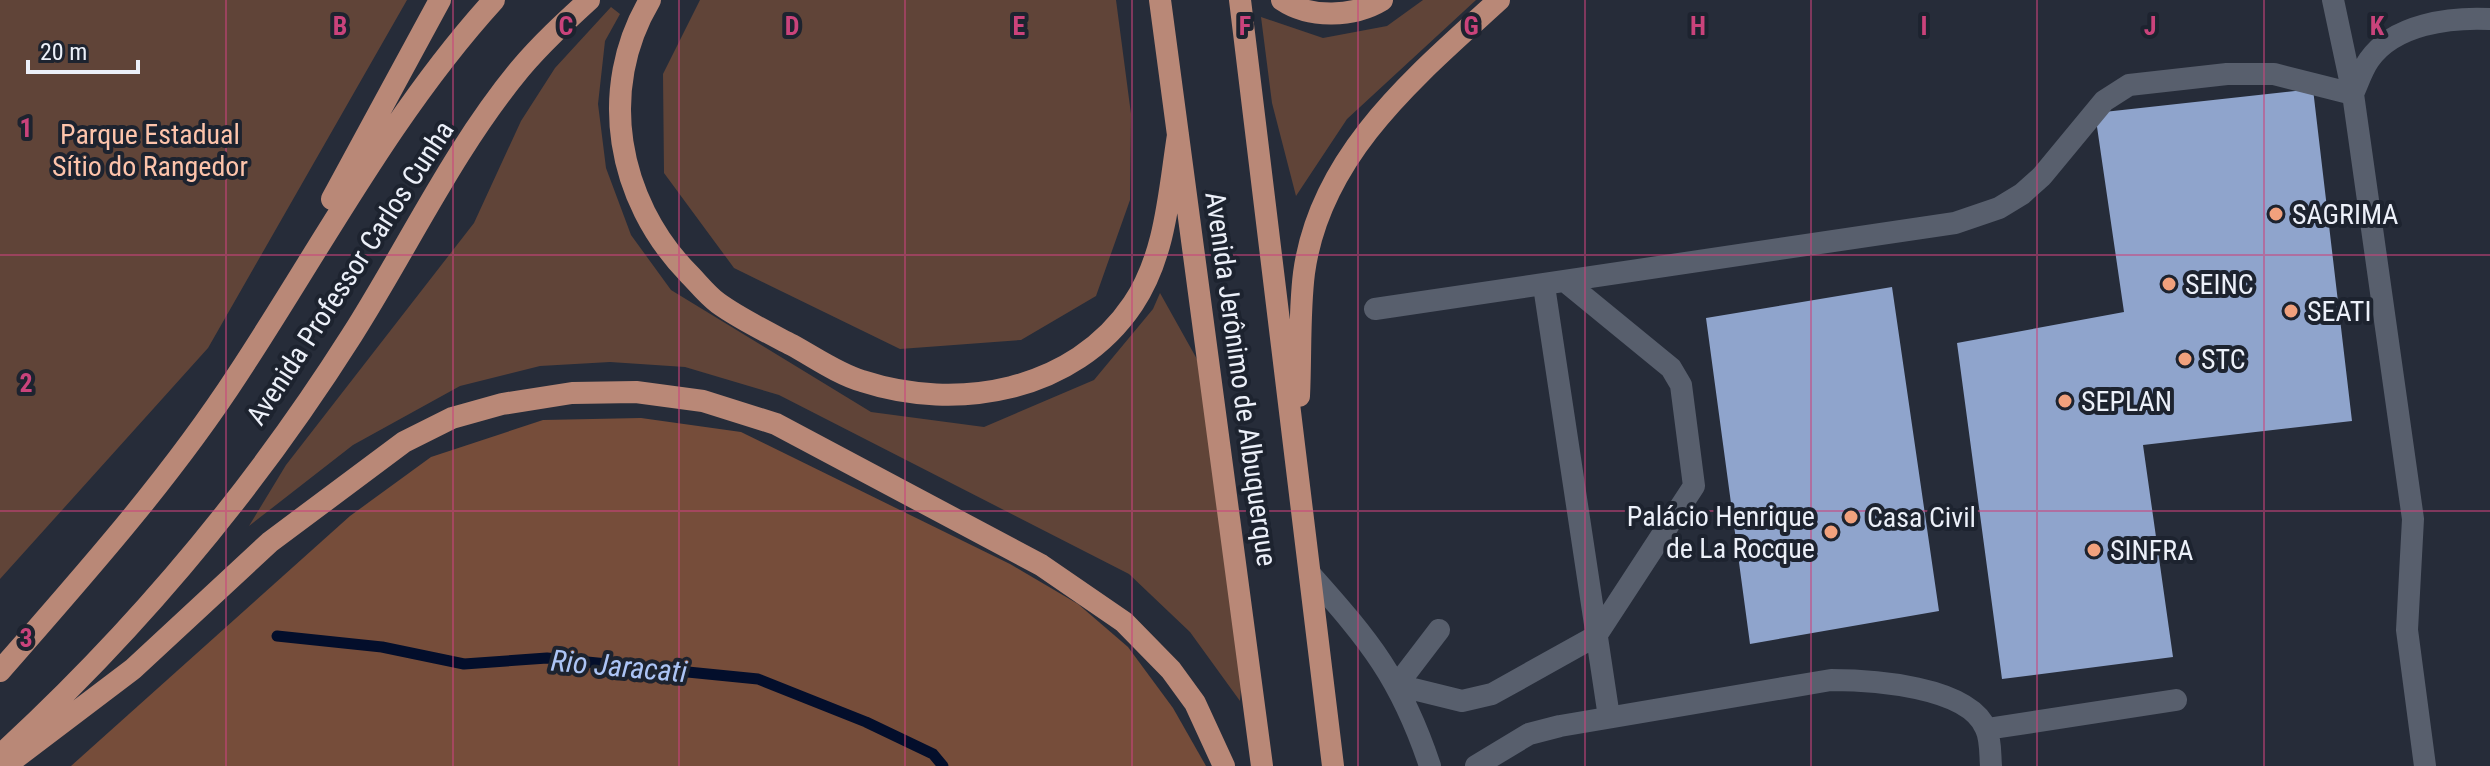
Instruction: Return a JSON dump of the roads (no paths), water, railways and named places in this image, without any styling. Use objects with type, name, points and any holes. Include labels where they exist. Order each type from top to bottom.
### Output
[{"type":"main road","points":[[236,376],[440,0]]},
{"type":"main road","name":"Avenida Professor Carlos Cunha","points":[[0,671],[167,472],[236,376],[378,152],[462,35],[494,0]]},
{"type":"main road","name":"Avenida Professor Carlos Cunha","points":[[0,755],[117,642],[171,582],[251,481],[352,336],[447,173],[488,112],[520,69],[589,0]]},
{"type":"main road","points":[[650,0],[638,20],[625,58],[618,109],[626,162],[639,205],[669,254],[716,302],[859,381],[924,397],[982,394],[1041,379],[1075,361],[1106,336],[1133,304],[1150,272],[1163,233],[1178,135]]},
{"type":"main road","name":"Avenida Jerônimo de Albuquerque","points":[[1160,0],[1262,766]]},
{"type":"main road","name":"Avenida Jerônimo de Albuquerque","points":[[1240,0],[1333,766]]},
{"type":"main road","points":[[1282,0],[1304,10],[1329,13],[1351,11],[1382,0]]},
{"type":"main road","points":[[1296,459],[1304,274],[1313,230],[1332,187],[1359,141],[1397,94],[1499,0]]},
{"type":"main road","points":[[5,766],[133,669],[270,542],[404,442],[452,418],[502,404],[572,393],[620,392],[703,401],[776,424],[1041,565],[1124,622],[1171,670],[1195,703],[1224,766]]},
{"type":"lane","points":[[2333,0],[2353,94],[2413,519],[2407,630],[2425,766]]},
{"type":"lane","points":[[2353,94],[2370,58],[2392,39],[2421,25],[2490,19]]},
{"type":"lane","points":[[1375,309],[1905,233],[1955,223],[1999,208],[2042,176],[2104,101],[2129,85],[2227,74],[2274,74],[2353,94]]},
{"type":"lane","points":[[1555,284],[1596,636],[1609,717]]},
{"type":"lane","points":[[1397,685],[1462,701],[1492,694],[1596,636],[1694,486],[1695,474],[1681,385],[1671,368],[1555,284]]},
{"type":"lane","points":[[1310,574],[1371,642],[1397,685],[1430,766]]},
{"type":"lane","points":[[1397,685],[1439,630]]},
{"type":"lane","points":[[1476,766],[1529,734],[1609,717],[1831,680],[1869,680],[1953,698],[1973,710],[1987,729],[1991,766]]},
{"type":"lane","points":[[1987,729],[2176,700]]},
{"type":"waterway","name":"Rio Jaracati","points":[[277,636],[382,647],[464,664],[547,658],[758,679],[866,722],[933,754],[943,766]]},
{"type":"place","name":"SAGRIMA","points":[[2276,214]]},
{"type":"place","name":"SEINC","points":[[2169,284]]},
{"type":"place","name":"SEATI","points":[[2291,311]]},
{"type":"place","name":"STC","points":[[2185,359]]},
{"type":"place","name":"SEPLAN","points":[[2065,401]]},
{"type":"place","name":"Casa Civil","points":[[1851,517]]},
{"type":"place","name":"Palácio Henrique de La Rocque","points":[[1831,532]]},
{"type":"place","name":"SINFRA","points":[[2094,550]]},
{"type":"park label","name":"Parque Estadual Sítio do Rangedor","points":[[150,150]]}]
